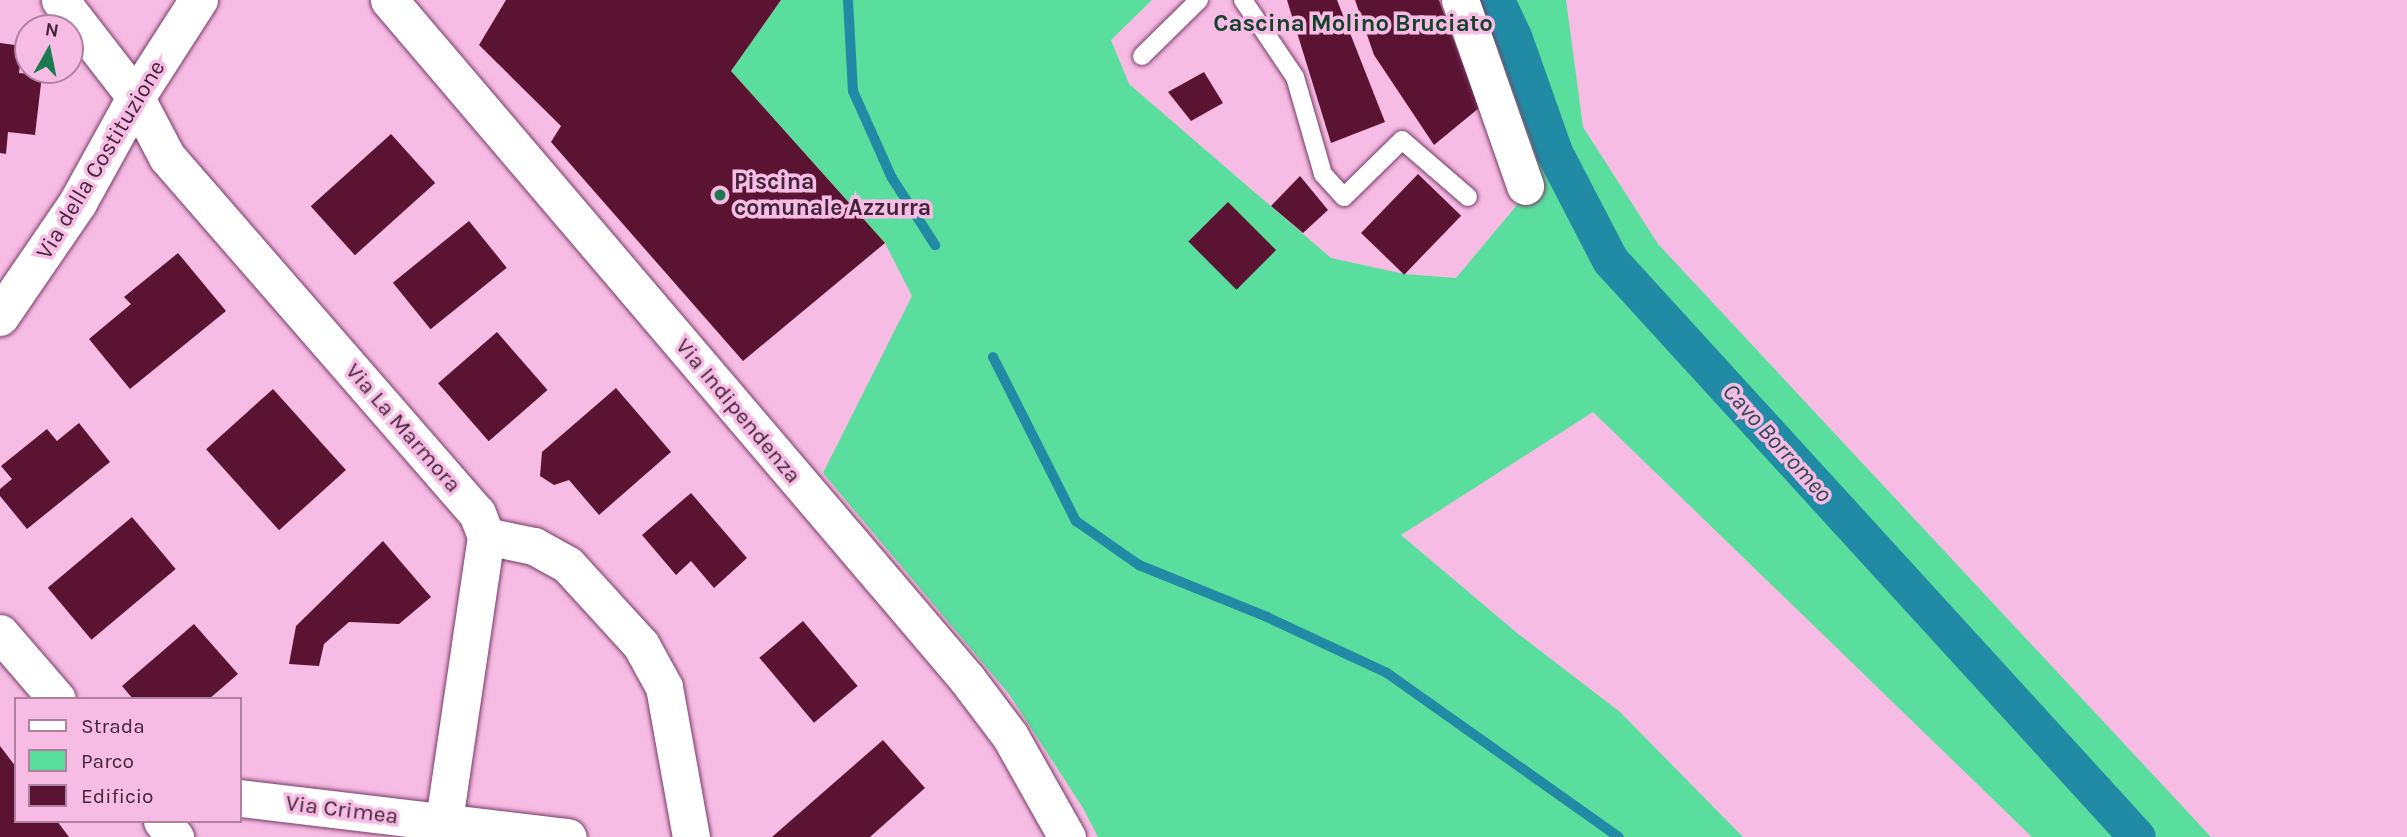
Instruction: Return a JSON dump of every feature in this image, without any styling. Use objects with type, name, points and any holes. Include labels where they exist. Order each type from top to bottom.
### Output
[{"type":"main road","name":"Via della Costituzione","points":[[0,317],[78,203],[136,98],[199,0]]},
{"type":"street","name":"Via La Marmora","points":[[60,0],[136,98],[167,157],[477,513],[486,536]]},
{"type":"street","name":"Via Indipendenza","points":[[389,0],[967,680],[1010,736],[1067,837]]},
{"type":"street","points":[[1460,0],[1525,186]]},
{"type":"street","points":[[444,821],[486,536],[534,546],[568,565],[640,645],[664,687],[691,837]]},
{"type":"street","points":[[0,633],[55,697]]},
{"type":"street","name":"Via Crimea","points":[[242,798],[568,837]]},
{"type":"street","points":[[164,823],[175,837]]},
{"type":"lane","points":[[1142,56],[1199,0]]},
{"type":"lane","points":[[1243,0],[1295,77],[1323,174],[1344,197],[1402,140],[1468,197]]},
{"type":"green space","points":[[781,0],[1152,0],[1111,40],[1129,84],[1331,258],[1404,274],[1456,278],[1537,181],[1474,0],[1566,0],[1583,127],[1658,244],[2211,837],[2032,837],[1593,412],[1401,535],[1517,633],[1620,712],[1743,837],[1098,837],[1083,808],[1009,694],[823,473],[912,296],[885,243],[731,71]]},
{"type":"building","name":"Piscina comunale Azzurra","points":[[506,0],[781,0],[731,71],[885,243],[743,361],[551,142],[561,126],[479,45]]},
{"type":"building","points":[[1287,0],[1337,0],[1385,122],[1331,143]]},
{"type":"building","points":[[1355,0],[1439,0],[1479,108],[1434,145],[1374,55]]},
{"type":"building","points":[[0,43],[14,45],[14,84],[41,84],[35,135],[8,132],[6,154],[0,153]]},
{"type":"building","points":[[1204,72],[1223,103],[1191,121],[1168,92]]},
{"type":"building","points":[[391,134],[435,183],[355,255],[311,206]]},
{"type":"building","points":[[1418,174],[1461,216],[1404,275],[1361,233]]},
{"type":"building","points":[[1300,176],[1328,210],[1303,233],[1271,206]]},
{"type":"building","points":[[1228,202],[1276,250],[1236,290],[1188,242]]},
{"type":"building","points":[[469,221],[507,268],[431,329],[393,283]]},
{"type":"building","points":[[178,253],[226,311],[130,389],[89,339],[131,304],[124,297]]},
{"type":"building","points":[[497,332],[548,390],[489,441],[438,383]]},
{"type":"building","points":[[616,388],[671,452],[599,515],[569,480],[554,485],[540,476],[542,452]]},
{"type":"building","points":[[273,389],[346,470],[279,530],[206,449]]},
{"type":"building","points":[[79,423],[110,462],[27,529],[0,496],[0,489],[12,479],[1,466],[47,429],[57,441]]},
{"type":"building","points":[[691,493],[747,558],[714,588],[691,561],[676,575],[642,535]]},
{"type":"building","points":[[132,517],[176,569],[91,640],[48,588]]},
{"type":"building","points":[[383,541],[431,597],[399,624],[349,622],[324,644],[319,666],[289,664],[296,626]]},
{"type":"building","points":[[803,621],[858,686],[814,723],[759,658]]},
{"type":"building","points":[[194,624],[238,674],[211,697],[131,697],[122,686]]},
{"type":"building","points":[[883,740],[925,788],[870,837],[772,837]]},
{"type":"building","points":[[0,746],[14,764],[14,823],[58,823],[69,837],[0,837]]},
{"type":"waterway","points":[[848,0],[853,91],[892,178],[935,245]]},
{"type":"waterway","name":"Cavo Borromeo","points":[[1496,0],[1513,36],[1554,152],[1610,260],[2137,837]]},
{"type":"waterway","points":[[993,357],[1076,521],[1139,565],[1267,617],[1387,673],[1619,837]]},
{"type":"place","name":"Piscina comunale Azzurra","points":[[720,195]]},
{"type":"district","name":"Cascina Molino Bruciato","points":[[1353,24]]}]
